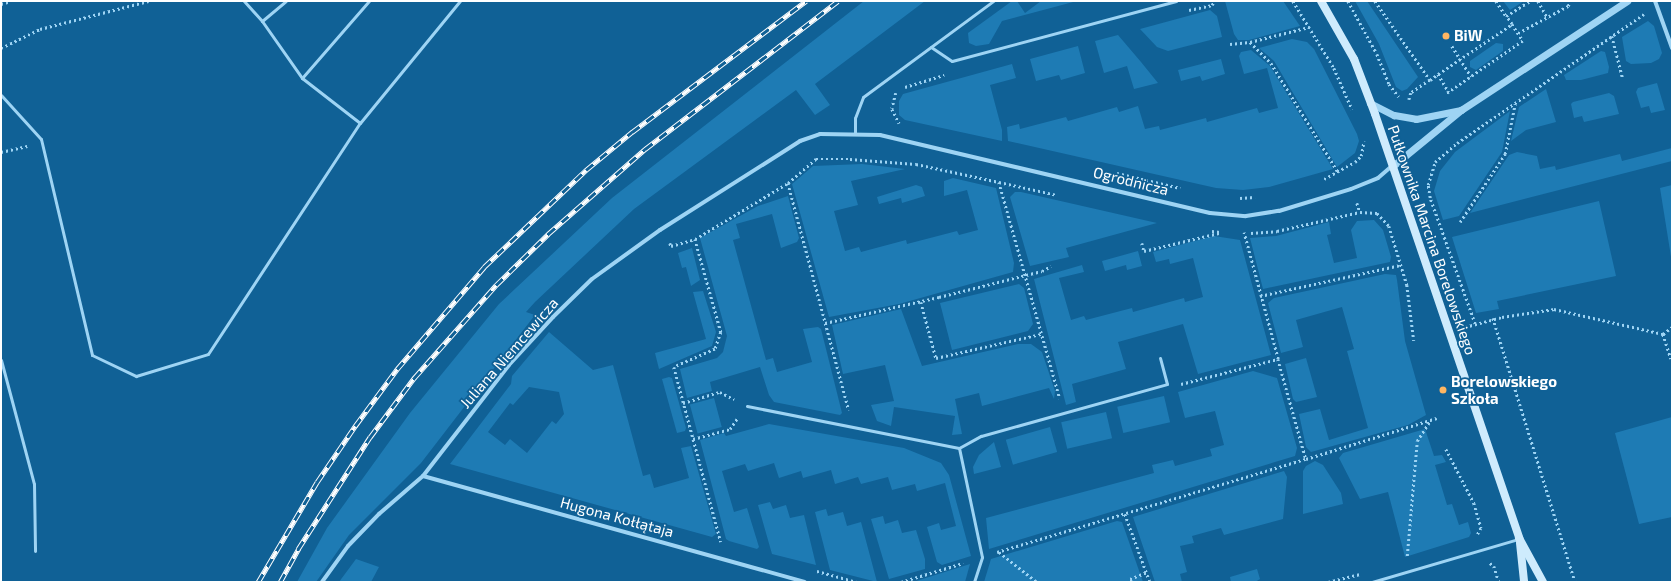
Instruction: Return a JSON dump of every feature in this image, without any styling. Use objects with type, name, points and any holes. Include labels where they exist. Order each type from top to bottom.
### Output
[{"type":"main road","name":"Pułkownika Marcina Borelowskiego","points":[[1321,1],[1354,59],[1394,165],[1519,538],[1543,582]]},
{"type":"main road","name":"Pułkownika Marcina Borelowskiego","points":[[1519,538],[1524,582]]},
{"type":"street","points":[[1394,165],[1461,110],[1627,1]]},
{"type":"street","points":[[1656,3],[1672,48]]},
{"type":"street","points":[[1370,103],[1382,111],[1416,119],[1461,110]]},
{"type":"street","name":"Ogrodnicza","points":[[855,133],[880,135],[1229,216],[1246,216],[1311,202],[1378,178],[1394,165]]},
{"type":"street","name":"Juliana Niemcewicza","points":[[322,582],[348,546],[379,514],[423,476],[509,366],[553,316],[592,280],[660,230],[800,142],[820,134],[855,133]]},
{"type":"street","name":"Hugona Kołłątaja","points":[[423,476],[805,582]]},
{"type":"lane","points":[[244,1],[262,22],[302,78],[360,123]]},
{"type":"lane","points":[[262,22],[286,1]]},
{"type":"lane","points":[[302,78],[369,1]]},
{"type":"lane","points":[[1,95],[41,139],[92,355],[136,376],[208,354],[360,123],[460,1]]},
{"type":"lane","points":[[855,133],[855,118],[863,97],[993,1]]},
{"type":"lane","points":[[931,47],[952,61],[1176,1]]},
{"type":"lane","points":[[747,406],[959,448],[981,436],[1167,384],[1160,358]]},
{"type":"lane","points":[[1,360],[34,484],[36,551]]},
{"type":"lane","points":[[959,448],[982,557],[974,582]]},
{"type":"lane","points":[[1372,582],[1519,538]]},
{"type":"path","points":[[1,4],[11,1]]},
{"type":"path","points":[[1,48],[40,28],[148,1]]},
{"type":"path","points":[[1182,12],[1212,5],[1214,1]]},
{"type":"path","points":[[1293,1],[1334,68],[1353,111]]},
{"type":"path","points":[[1348,1],[1367,34],[1393,91],[1415,102]]},
{"type":"path","points":[[1375,1],[1430,80]]},
{"type":"path","points":[[1443,95],[1523,41],[1496,1]]},
{"type":"path","points":[[1506,16],[1530,1]]},
{"type":"path","points":[[1538,1],[1548,18]]},
{"type":"path","points":[[1518,33],[1568,6],[1570,1]]},
{"type":"path","points":[[1475,324],[1430,198],[1428,185],[1430,173],[1445,152],[1612,36],[1656,3]]},
{"type":"path","points":[[1409,100],[1411,93],[1512,24]]},
{"type":"path","points":[[1230,44],[1250,42],[1309,27]]},
{"type":"path","points":[[1612,36],[1623,79]]},
{"type":"path","points":[[1250,42],[1271,63],[1338,172]]},
{"type":"path","points":[[1452,46],[1471,77]]},
{"type":"path","points":[[902,127],[892,109],[892,101],[900,88],[948,74]]},
{"type":"path","points":[[1438,74],[1449,92]]},
{"type":"path","points":[[1460,222],[1505,154],[1515,103]]},
{"type":"path","points":[[1319,182],[1338,172],[1361,156],[1365,139]]},
{"type":"path","points":[[1,152],[29,145]]},
{"type":"path","points":[[660,230],[671,246],[695,239],[788,183],[816,159],[850,159],[916,164],[999,182],[1064,413]]},
{"type":"path","points":[[1116,172],[1187,190]]},
{"type":"path","points":[[788,183],[853,426]]},
{"type":"path","points":[[1237,198],[1260,196]]},
{"type":"path","points":[[1236,232],[1278,231],[1368,211],[1377,213],[1387,222],[1407,285],[1414,341]]},
{"type":"path","points":[[1142,243],[1144,251],[1224,231]]},
{"type":"path","points":[[1242,233],[1306,459]]},
{"type":"path","points":[[695,239],[721,332],[719,343],[715,349],[674,367],[722,544],[714,542]]},
{"type":"path","points":[[1260,296],[1401,265]]},
{"type":"path","points":[[825,323],[921,302],[1025,276],[1051,266]]},
{"type":"path","points":[[921,302],[936,358],[1041,334]]},
{"type":"path","points":[[1449,332],[1493,318],[1554,309],[1663,334]]},
{"type":"path","points":[[1493,318],[1575,582]]},
{"type":"path","points":[[1663,334],[1672,327]]},
{"type":"path","points":[[1663,334],[1672,359]]},
{"type":"path","points":[[1167,384],[1177,385],[1278,359]]},
{"type":"path","points":[[683,402],[720,392],[747,406],[730,429],[693,439]]},
{"type":"path","points":[[901,582],[1437,418]]},
{"type":"path","points":[[1402,573],[1407,565],[1417,441],[1430,421]]},
{"type":"path","points":[[1446,449],[1474,503],[1481,528],[1476,538],[1484,563],[1489,562],[1494,566],[1499,582]]},
{"type":"path","points":[[1125,514],[1150,582]]},
{"type":"path","points":[[998,552],[1037,582]]},
{"type":"path","points":[[1132,582],[1130,578],[1147,572]]},
{"type":"path","points":[[1102,582],[1110,582]]},
{"type":"shaded area","points":[[864,1],[925,1],[815,84],[830,105],[815,115],[796,90],[634,209],[526,312],[535,315],[421,463],[349,535],[316,582],[297,582],[327,528],[410,413],[499,304],[612,198]]},
{"type":"shaded area","points":[[1012,1],[1017,1],[1025,13],[1041,1],[1077,1],[1002,21],[989,44],[976,46],[969,43],[968,33]]},
{"type":"shaded area","points":[[1225,1],[1283,1],[1300,26],[1249,40],[1238,40],[1234,34]]},
{"type":"shaded area","points":[[1355,1],[1367,1],[1418,77],[1407,89],[1402,91],[1396,87],[1379,44]]},
{"type":"shaded area","points":[[1503,1],[1524,1],[1510,10]]},
{"type":"shaded area","points":[[1210,10],[1217,16],[1222,37],[1168,51],[1157,47],[1140,29]]},
{"type":"shaded area","points":[[1648,21],[1654,26],[1662,53],[1659,59],[1651,63],[1631,64],[1626,61],[1622,37]]},
{"type":"shaded area","points":[[1118,35],[1158,83],[1134,89],[1127,66],[1104,73],[1095,41]]},
{"type":"shaded area","points":[[1292,39],[1307,42],[1314,49],[1357,134],[1359,141],[1355,153],[1337,167],[1274,61],[1259,48]]},
{"type":"shaded area","points":[[1496,43],[1503,44],[1503,51],[1476,70],[1470,67],[1470,61]]},
{"type":"shaded area","points":[[1078,46],[1085,73],[1061,80],[1059,75],[1036,81],[1030,59]]},
{"type":"shaded area","points":[[1251,50],[1270,66],[1333,169],[1269,187],[1243,190],[1216,188],[1008,141],[1007,127],[1019,124],[1020,129],[1066,117],[1068,121],[1117,107],[1119,112],[1138,106],[1145,129],[1159,126],[1160,130],[1206,118],[1207,122],[1257,108],[1259,113],[1278,108],[1267,68],[1244,74],[1239,56],[1241,52]]},
{"type":"shaded area","points":[[1601,51],[1605,52],[1609,67],[1608,73],[1581,80],[1566,80],[1564,75]]},
{"type":"shaded area","points":[[1221,59],[1225,74],[1202,81],[1200,76],[1181,81],[1178,70]]},
{"type":"shaded area","points":[[1012,64],[1016,78],[990,85],[1002,130],[1002,141],[905,120],[899,115],[899,101],[903,94]]},
{"type":"shaded area","points":[[1657,83],[1665,110],[1651,113],[1649,106],[1641,108],[1636,92],[1638,88]]},
{"type":"shaded area","points":[[1546,89],[1556,122],[1526,130],[1511,141],[1519,107]]},
{"type":"shaded area","points":[[1609,93],[1614,96],[1619,114],[1584,122],[1582,116],[1574,118],[1571,104],[1573,102]]},
{"type":"shaded area","points":[[1510,111],[1502,152],[1459,216],[1443,220],[1434,191],[1440,171],[1455,152]]},
{"type":"shaded area","points":[[1672,148],[1672,161],[1470,213],[1509,155],[1517,152],[1537,156],[1540,169],[1555,166],[1556,170],[1620,154],[1622,161]]},
{"type":"shaded area","points":[[862,164],[905,169],[851,181],[858,205],[834,211],[845,251],[859,247],[861,252],[906,240],[907,244],[957,231],[959,235],[978,230],[967,190],[944,196],[944,181],[953,178],[996,188],[1014,263],[1013,272],[899,304],[829,317],[792,184],[813,166]]},
{"type":"shaded area","points":[[916,185],[922,187],[925,196],[902,203],[901,198],[879,204],[877,197]]},
{"type":"shaded area","points":[[1672,185],[1672,263],[1660,188]]},
{"type":"shaded area","points":[[1015,192],[1021,192],[1157,223],[1066,248],[1069,257],[1030,266],[1010,197]]},
{"type":"shaded area","points":[[788,196],[799,238],[797,242],[781,248],[772,214],[736,224],[740,238],[733,240],[766,360],[773,358],[777,372],[812,362],[803,329],[818,327],[821,329],[842,413],[840,415],[774,402],[769,395],[760,367],[710,382],[712,391],[687,398],[680,369],[717,358],[723,352],[727,336],[700,238],[758,206]]},
{"type":"shaded area","points":[[1599,201],[1616,276],[1497,301],[1499,309],[1476,313],[1452,237]]},
{"type":"shaded area","points":[[1374,220],[1383,230],[1391,257],[1390,262],[1263,289],[1250,238],[1276,236],[1329,222],[1331,234],[1327,235],[1334,263],[1357,258],[1351,230],[1357,221]]},
{"type":"shaded area","points":[[1214,236],[1240,240],[1271,355],[1198,374],[1183,324],[1118,342],[1126,369],[1072,384],[1076,402],[1066,405],[1034,279],[1082,265],[1084,272],[1059,278],[1071,320],[1084,316],[1086,320],[1132,308],[1133,312],[1184,298],[1185,302],[1203,297],[1193,258],[1170,264],[1169,259],[1156,262],[1153,252]]},
{"type":"shaded area","points":[[692,248],[700,280],[691,286],[686,267],[682,268],[678,253]]},
{"type":"shaded area","points":[[1138,251],[1142,266],[1127,270],[1126,265],[1105,271],[1102,261]]},
{"type":"shaded area","points":[[1385,274],[1396,275],[1405,341],[1426,415],[1408,425],[1311,452],[1306,447],[1299,414],[1320,409],[1329,440],[1368,428],[1347,351],[1354,349],[1342,307],[1296,320],[1303,347],[1281,353],[1268,303],[1274,298]]},
{"type":"shaded area","points":[[1019,284],[1024,288],[1033,324],[1028,331],[952,350],[940,303]]},
{"type":"shaded area","points":[[703,291],[716,332],[712,346],[659,369],[655,353],[706,339],[693,292]]},
{"type":"shaded area","points":[[901,309],[922,366],[1018,344],[1031,344],[1042,352],[1055,391],[1054,399],[1049,388],[982,406],[979,393],[955,399],[962,434],[952,435],[955,416],[894,407],[891,426],[877,421],[871,405],[894,401],[885,365],[843,374],[832,325]]},
{"type":"shaded area","points":[[549,332],[593,370],[613,365],[643,476],[650,474],[654,488],[689,478],[681,448],[691,446],[716,534],[712,537],[450,464],[511,384],[512,376]],"holes":[[[529,387],[559,392],[564,414],[556,424],[552,421],[527,453],[510,439],[505,445],[488,432],[510,403],[513,405]]]},
{"type":"shaded area","points":[[1306,358],[1317,397],[1296,402],[1293,399],[1285,364]]},
{"type":"shaded area","points":[[1253,371],[1277,378],[1297,448],[1295,456],[989,549],[986,518],[1154,473],[1152,465],[1173,460],[1175,466],[1212,456],[1210,449],[1224,445],[1215,411],[1185,418],[1178,392]]},
{"type":"shaded area","points":[[669,377],[672,378],[686,428],[685,431],[677,433],[662,379]]},
{"type":"shaded area","points":[[1164,396],[1170,422],[1123,433],[1117,407]]},
{"type":"shaded area","points":[[714,398],[722,427],[698,433],[690,404]]},
{"type":"shaded area","points":[[1106,412],[1112,438],[1067,449],[1061,422]]},
{"type":"shaded area","points":[[1672,417],[1672,517],[1639,524],[1615,433]]},
{"type":"shaded area","points":[[769,424],[904,448],[941,463],[949,475],[971,556],[942,565],[937,562],[927,527],[939,523],[941,530],[956,526],[945,483],[917,491],[915,484],[892,490],[888,477],[861,484],[858,477],[835,484],[831,470],[803,478],[801,471],[779,478],[774,463],[748,471],[745,464],[722,471],[734,512],[747,508],[759,547],[757,549],[729,541],[726,539],[700,440],[724,433],[726,436]]},
{"type":"shaded area","points":[[1050,427],[1057,452],[1013,465],[1006,440]]},
{"type":"shaded area","points":[[1425,429],[1434,456],[1442,455],[1446,462],[1435,465],[1447,505],[1452,504],[1459,525],[1468,522],[1471,533],[1469,537],[1405,557],[1388,492],[1360,499],[1339,458],[1343,453]]},
{"type":"shaded area","points":[[994,442],[1001,467],[974,474],[973,467],[979,455]]},
{"type":"shaded area","points":[[1315,461],[1323,465],[1341,493],[1343,504],[1303,514],[1303,471],[1306,466]]},
{"type":"shaded area","points":[[1284,471],[1287,477],[1283,519],[1224,535],[1221,528],[1192,536],[1194,543],[1180,546],[1187,572],[1180,574],[1182,582],[1155,582],[1133,517]]},
{"type":"shaded area","points":[[770,502],[773,509],[786,505],[790,518],[804,515],[816,565],[772,554],[758,505]]},
{"type":"shaded area","points":[[826,509],[828,516],[843,512],[847,526],[861,522],[877,582],[830,570],[815,512]]},
{"type":"shaded area","points":[[883,516],[885,524],[898,520],[902,533],[916,530],[925,559],[925,569],[889,579],[871,519]]},
{"type":"shaded area","points":[[1117,521],[1122,522],[1143,582],[984,582],[991,559]]},
{"type":"shaded area","points":[[356,559],[379,567],[371,582],[339,582]]},
{"type":"shaded area","points":[[970,564],[965,582],[913,582]]},
{"type":"shaded area","points":[[1257,569],[1260,579],[1255,582],[1231,582],[1230,577]]},
{"type":"railway","points":[[258,582],[317,482],[355,426],[397,369],[484,267],[586,170],[632,132],[806,1]]},
{"type":"railway","points":[[280,582],[298,549],[370,437],[414,378],[496,285],[548,234],[645,149],[838,1]]},
{"type":"place","name":"BiW","points":[[1446,36]]},
{"type":"place","name":"Borelowskiego Szkoła","points":[[1443,390]]}]
